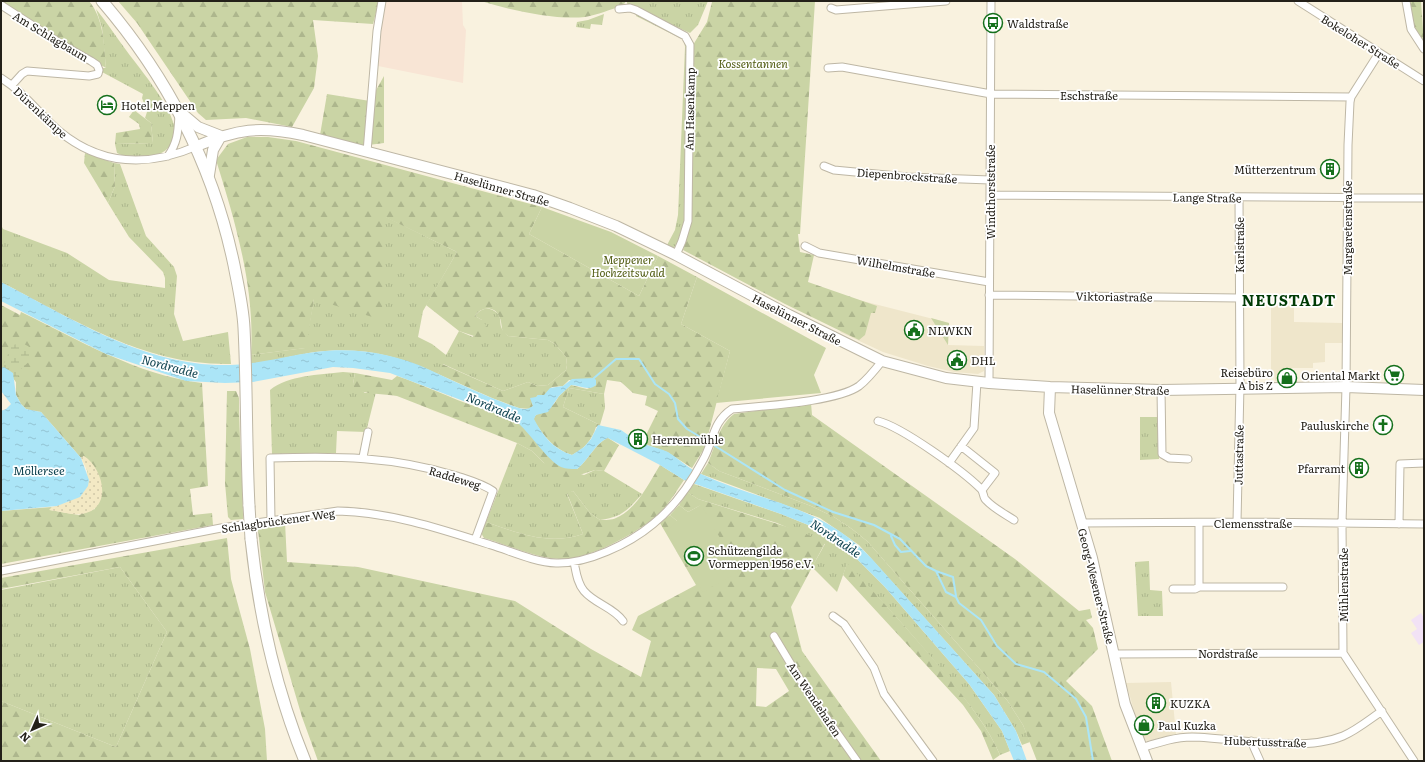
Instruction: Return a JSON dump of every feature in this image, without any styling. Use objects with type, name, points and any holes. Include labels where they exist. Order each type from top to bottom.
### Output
[{"type":"main road","points":[[102,1],[138,47],[179,111],[197,146],[209,175],[227,235],[240,296],[244,327],[249,506],[256,582],[267,639],[283,697],[305,761]]},
{"type":"street","points":[[368,152],[377,31],[382,1]]},
{"type":"street","points":[[831,8],[836,10],[946,1]]},
{"type":"street","name":"Windthorststraße","points":[[989,383],[991,1]]},
{"type":"street","name":"Bokeloher Straße","points":[[1298,1],[1424,82]]},
{"type":"street","points":[[1406,1],[1411,29],[1424,49]]},
{"type":"street","name":"Am Schlagbaum","points":[[1,5],[62,45],[91,61],[97,65],[99,70],[98,74],[89,76],[27,71],[22,74],[12,85]]},
{"type":"street","name":"Am Hasenkamp","points":[[619,9],[630,8],[636,10],[685,36],[690,45],[688,220],[676,255]]},
{"type":"street","name":"Margaretenstraße","points":[[1346,387],[1348,145],[1351,97],[1379,53]]},
{"type":"street","name":"Eschstraße","points":[[828,68],[842,67],[990,94],[1351,97]]},
{"type":"street","name":"Dürenkämpe","points":[[1,78],[12,85],[58,130],[93,152],[123,160],[138,161],[168,156],[197,146]]},
{"type":"street","points":[[179,111],[198,127],[221,136],[215,145],[211,157],[209,175]]},
{"type":"street","points":[[168,156],[178,136],[179,111]]},
{"type":"street","name":"Haselünner Straße","points":[[197,146],[235,132],[254,129],[279,130],[533,195],[616,226],[676,255],[789,315],[882,361],[909,370],[946,378],[977,382],[1050,387],[1161,390],[1346,387],[1424,390]]},
{"type":"street","name":"Diepenbrockstraße","points":[[824,166],[834,170],[908,177],[990,180]]},
{"type":"street","name":"Lange Straße","points":[[990,195],[1240,198],[1424,198]]},
{"type":"street","name":"Karlstraße","points":[[1239,389],[1240,198]]},
{"type":"street","name":"Wilhelmstraße","points":[[805,246],[819,253],[989,282]]},
{"type":"street","name":"Viktoriastraße","points":[[989,295],[1239,298]]},
{"type":"street","name":"Schlagbrückener Weg","points":[[1,571],[221,528],[323,512],[356,512],[408,521],[545,561],[574,562],[609,550],[651,526],[666,512],[703,461],[716,426],[723,415],[732,409],[810,400],[843,393],[858,387],[882,361]]},
{"type":"street","points":[[949,463],[974,428],[977,382]]},
{"type":"street","name":"Georg-Wesener-Straße","points":[[1050,387],[1049,413],[1100,589],[1125,704],[1147,761]]},
{"type":"street","name":"Mühlenstraße","points":[[1343,653],[1342,523],[1346,387]]},
{"type":"street","name":"Juttastraße","points":[[1237,522],[1239,389]]},
{"type":"street","points":[[1161,390],[1162,454],[1169,458],[1188,458]]},
{"type":"street","points":[[878,421],[889,423],[949,463],[982,490],[985,500],[1014,520]]},
{"type":"street","points":[[363,457],[368,432]]},
{"type":"street","points":[[961,446],[995,473],[982,490]]},
{"type":"street","name":"Raddeweg","points":[[271,520],[270,458],[363,457],[435,470],[493,491],[475,540]]},
{"type":"street","points":[[1399,524],[1400,464],[1424,464]]},
{"type":"street","name":"Clemensstraße","points":[[1081,523],[1237,522],[1424,524]]},
{"type":"street","points":[[1199,523],[1199,587]]},
{"type":"street","points":[[574,562],[583,590],[589,596],[618,613],[623,621]]},
{"type":"street","points":[[1173,589],[1195,589],[1199,587],[1283,587]]},
{"type":"street","points":[[833,616],[844,624],[874,668],[884,694],[933,761]]},
{"type":"street","name":"Am Wendehafen","points":[[774,636],[804,686],[857,761]]},
{"type":"street","points":[[1343,653],[1414,761]]},
{"type":"street","name":"Nordstraße","points":[[1114,654],[1343,653]]},
{"type":"street","name":"Hubertusstraße","points":[[1141,748],[1149,744],[1190,737],[1292,744],[1322,742],[1343,736],[1382,711]]},
{"type":"street","points":[[1251,741],[1260,761]]},
{"type":"shaded area","points":[[384,1],[462,1],[463,25],[466,30],[463,83],[378,66]]},
{"type":"shaded area","points":[[851,298],[949,323],[948,345],[984,346],[984,371],[978,374],[954,372],[928,366],[883,352],[840,332]]},
{"type":"shaded area","points":[[1271,306],[1294,306],[1294,322],[1343,323],[1343,343],[1325,343],[1325,362],[1313,363],[1313,368],[1284,368],[1284,381],[1275,381],[1274,372],[1271,372]]},
{"type":"shaded area","points":[[1421,613],[1424,618],[1424,642],[1419,645],[1411,633],[1417,629],[1411,620]]},
{"type":"shaded area","points":[[1171,682],[1176,734],[1147,741],[1143,738],[1126,683]]},
{"type":"green space","points":[[1,1],[89,1],[98,16],[104,41],[106,68],[27,21]]},
{"type":"green space","points":[[118,1],[379,1],[373,24],[313,20],[318,56],[314,88],[292,127],[246,118],[206,120],[198,113],[137,23]]},
{"type":"green space","points":[[481,1],[626,1],[623,6],[585,17],[573,18],[532,14]]},
{"type":"green space","points":[[627,1],[708,1],[698,25],[690,33],[627,5]]},
{"type":"green space","name":"Kossentannen","points":[[711,1],[815,1],[800,234],[798,234],[800,252],[814,255],[808,282],[877,306],[875,313],[871,313],[865,335],[859,340],[785,304],[683,250],[690,221],[693,45],[707,22]]},
{"type":"green space","points":[[1411,1],[1421,1],[1424,45],[1413,28],[1410,4]]},
{"type":"green space","points":[[96,9],[152,84],[166,105],[171,116],[175,130],[172,142],[163,152],[159,154],[138,157],[121,155],[117,153],[115,144],[153,143],[151,123],[145,118],[147,112],[142,98],[143,94],[102,72],[101,68],[106,68],[102,28]]},
{"type":"green space","points":[[637,12],[685,39],[688,46],[686,220],[679,240],[673,249],[667,245],[675,230],[678,215],[685,47],[684,40],[636,16]]},
{"type":"green space","points":[[604,14],[602,25],[591,24],[590,29],[576,27],[577,22],[588,20]]},
{"type":"green space","points":[[384,76],[384,143],[361,146],[320,135],[327,94],[370,101]]},
{"type":"green space","points":[[134,110],[151,123],[153,143],[115,144],[116,133],[140,129],[139,124],[129,117]]},
{"type":"green space","points":[[247,137],[268,137],[296,141],[542,207],[529,234],[639,296],[658,256],[697,277],[681,324],[730,351],[705,447],[692,468],[667,452],[642,443],[658,411],[645,405],[647,396],[633,393],[621,382],[607,380],[604,394],[569,388],[563,407],[600,425],[596,427],[587,444],[572,455],[559,449],[549,441],[533,419],[536,415],[554,404],[559,396],[571,385],[587,389],[596,385],[596,380],[569,380],[563,386],[552,387],[544,396],[538,395],[532,403],[533,406],[530,409],[519,408],[492,398],[438,374],[442,364],[503,391],[528,382],[537,386],[548,385],[566,370],[567,365],[566,357],[555,344],[548,340],[508,336],[503,332],[500,318],[494,310],[487,308],[483,309],[475,316],[482,320],[487,327],[484,336],[480,338],[459,331],[426,305],[457,252],[385,217],[382,320],[314,299],[306,348],[251,355],[250,305],[247,281],[237,232],[216,160],[228,144]]},
{"type":"green space","points":[[85,153],[114,163],[115,186],[108,203],[84,163]]},
{"type":"green space","points":[[114,163],[120,164],[146,236],[174,267],[177,276],[174,314],[183,341],[228,332],[231,364],[200,363],[169,357],[140,349],[83,325],[1,282],[1,225],[3,229],[67,253],[109,280],[165,288],[165,278],[163,272],[129,237],[108,203],[115,186]]},
{"type":"green space","name":"Meppener Hochzeitswald","points":[[542,207],[611,232],[658,256],[639,296],[529,234]]},
{"type":"green space","points":[[384,216],[457,252],[423,311],[418,337],[432,344],[446,355],[459,331],[473,337],[482,320],[475,316],[482,310],[491,309],[499,315],[501,327],[508,336],[548,340],[555,344],[566,357],[566,370],[548,385],[537,386],[528,382],[503,391],[443,364],[438,374],[423,367],[393,357],[363,351],[332,350],[251,364],[251,355],[305,348],[314,299]]},
{"type":"green space","points":[[697,277],[826,348],[814,375],[821,393],[716,403],[730,351],[681,324]]},
{"type":"green space","points":[[1,305],[20,315],[21,312],[87,345],[131,364],[178,379],[202,383],[208,486],[190,489],[193,515],[212,513],[213,525],[1,564],[1,511],[52,507],[50,510],[79,515],[95,509],[84,456],[81,458],[41,412],[26,409],[21,404],[16,395],[16,382],[4,367],[1,368]]},
{"type":"green space","points":[[931,318],[949,323],[948,345]]},
{"type":"green space","points":[[19,343],[31,349],[33,358],[21,369],[16,382],[13,373],[1,368],[1,365],[5,362],[11,346]]},
{"type":"green space","points":[[343,372],[355,373],[353,384],[365,393],[376,392],[366,432],[337,431],[336,453],[272,454],[270,390],[286,381],[304,376]]},
{"type":"green space","points":[[355,373],[392,380],[397,376],[508,417],[525,428],[550,457],[557,463],[566,467],[577,469],[600,443],[608,438],[619,445],[604,471],[595,470],[570,478],[556,475],[532,451],[517,443],[397,396],[355,390],[353,384]]},
{"type":"green space","points":[[569,388],[604,394],[605,408],[600,425],[563,407]]},
{"type":"green space","points":[[227,391],[236,391],[239,398],[243,519],[231,520],[228,517],[225,483]]},
{"type":"green space","points":[[811,403],[812,415],[1015,559],[1079,611],[1090,609],[1092,618],[1086,620],[1093,628],[1098,649],[1066,681],[1092,706],[1112,761],[1037,761],[1023,725],[1007,700],[867,541],[834,517],[811,506],[719,471],[708,463],[724,424],[734,414]]},
{"type":"green space","points":[[1140,417],[1160,417],[1159,459],[1140,460]]},
{"type":"green space","points":[[517,443],[532,451],[544,463],[584,475],[595,470],[604,471],[642,494],[624,512],[608,519],[600,520],[590,513],[573,491],[567,494],[583,534],[570,537],[558,539],[534,537],[486,522]]},
{"type":"green space","points":[[708,463],[719,471],[811,506],[834,517],[867,541],[1007,700],[1023,725],[1030,742],[1022,745],[1016,731],[994,695],[859,545],[820,518],[701,474]]},
{"type":"green space","points":[[660,465],[684,480],[663,510],[634,532],[597,551],[571,558],[551,558],[531,554],[484,538],[481,533],[486,522],[534,537],[558,539],[583,534],[567,493],[573,491],[590,513],[600,520],[614,519],[630,508],[642,495]]},
{"type":"green space","points":[[694,484],[781,514],[818,529],[845,547],[884,586],[969,684],[1002,731],[1010,751],[1000,755],[984,725],[950,680],[899,620],[847,564],[837,592],[812,567],[825,544],[777,523],[698,499],[687,492]]},
{"type":"green space","points":[[687,492],[698,499],[800,531],[825,543],[791,607],[802,651],[881,761],[318,761],[302,717],[265,592],[258,530],[263,526],[285,522],[287,562],[358,567],[515,601],[591,649],[641,677],[651,641],[632,630],[638,616],[696,585],[660,523],[670,515],[677,521],[701,505],[688,512],[679,505]],"holes":[[[757,668],[776,669],[789,691],[766,707],[756,706]]]},
{"type":"green space","points":[[679,505],[688,512],[701,505],[739,571],[703,592],[667,531],[677,521],[670,515]]},
{"type":"green space","points":[[227,538],[231,579],[250,649],[265,729],[267,761],[1,761],[1,701],[116,747],[167,632],[120,567],[1,589],[1,578]]},
{"type":"green space","points":[[1149,561],[1150,590],[1162,591],[1163,616],[1138,616],[1135,562]]},
{"type":"green space","points":[[847,563],[950,679],[984,725],[1000,755],[993,760],[981,731],[963,705],[843,575]]},
{"type":"green space","points":[[120,567],[167,632],[116,747],[1,701],[1,590]]},
{"type":"sand","points":[[84,456],[96,468],[100,477],[102,494],[100,502],[94,509],[82,514],[49,510],[52,507],[70,501],[88,472],[81,458]]},
{"type":"water","name":"Nordradde","points":[[1,282],[105,336],[159,356],[187,362],[229,365],[254,363],[315,352],[345,350],[374,353],[402,359],[416,364],[488,396],[525,409],[533,406],[530,398],[538,395],[544,395],[550,388],[563,386],[572,379],[594,378],[596,380],[596,385],[593,387],[587,388],[571,385],[559,396],[548,412],[536,415],[534,419],[537,425],[549,441],[559,449],[572,455],[584,447],[591,439],[598,425],[621,430],[631,437],[630,440],[641,446],[642,443],[662,449],[701,474],[724,484],[791,507],[813,516],[833,527],[853,541],[872,559],[994,695],[1016,731],[1027,761],[1014,761],[1002,731],[969,684],[884,586],[845,547],[818,529],[781,514],[684,480],[660,465],[608,438],[596,447],[577,469],[567,469],[561,467],[544,453],[516,421],[390,373],[333,367],[253,382],[225,383],[186,381],[106,354],[1,301]]},
{"type":"water","name":"Möllersee","points":[[4,367],[13,373],[16,395],[21,404],[26,409],[41,412],[81,458],[89,480],[88,486],[80,497],[57,506],[1,511],[1,411],[6,409],[11,404],[1,391],[1,368]]},
{"type":"waterway","points":[[594,378],[616,359],[639,359],[655,384],[669,394],[675,403],[678,419],[687,429],[707,441]]},
{"type":"waterway","points":[[715,446],[785,490],[833,512],[874,525],[900,539],[926,566],[936,571],[946,592],[956,597],[959,603],[981,620],[997,646],[1016,664],[1044,672],[1076,699],[1086,717],[1093,761]]},
{"type":"waterway","points":[[891,536],[895,545],[901,552],[910,551]]},
{"type":"waterway","points":[[936,571],[953,577],[956,596]]},
{"type":"place","name":"Waldstraße","points":[[993,23]]},
{"type":"place","name":"Hotel Meppen","points":[[107,105]]},
{"type":"place","name":"Mütterzentrum","points":[[1330,169]]},
{"type":"place","name":"NLWKN","points":[[914,330]]},
{"type":"place","name":"DHL","points":[[957,360]]},
{"type":"place","name":"Oriental Markt","points":[[1394,375]]},
{"type":"place","name":"Reisebüro A bis Z","points":[[1287,378]]},
{"type":"place","name":"Pauluskirche","points":[[1383,425]]},
{"type":"place","name":"Herrenmühle","points":[[638,439]]},
{"type":"place","name":"Pfarramt","points":[[1359,468]]},
{"type":"place","name":"Schützengilde Vormeppen 1956 e.V.","points":[[694,556]]},
{"type":"place","name":"KUZKA","points":[[1156,703]]},
{"type":"place","name":"Paul Kuzka","points":[[1144,725]]},
{"type":"district","name":"NEUSTADT","points":[[1289,299]]}]
